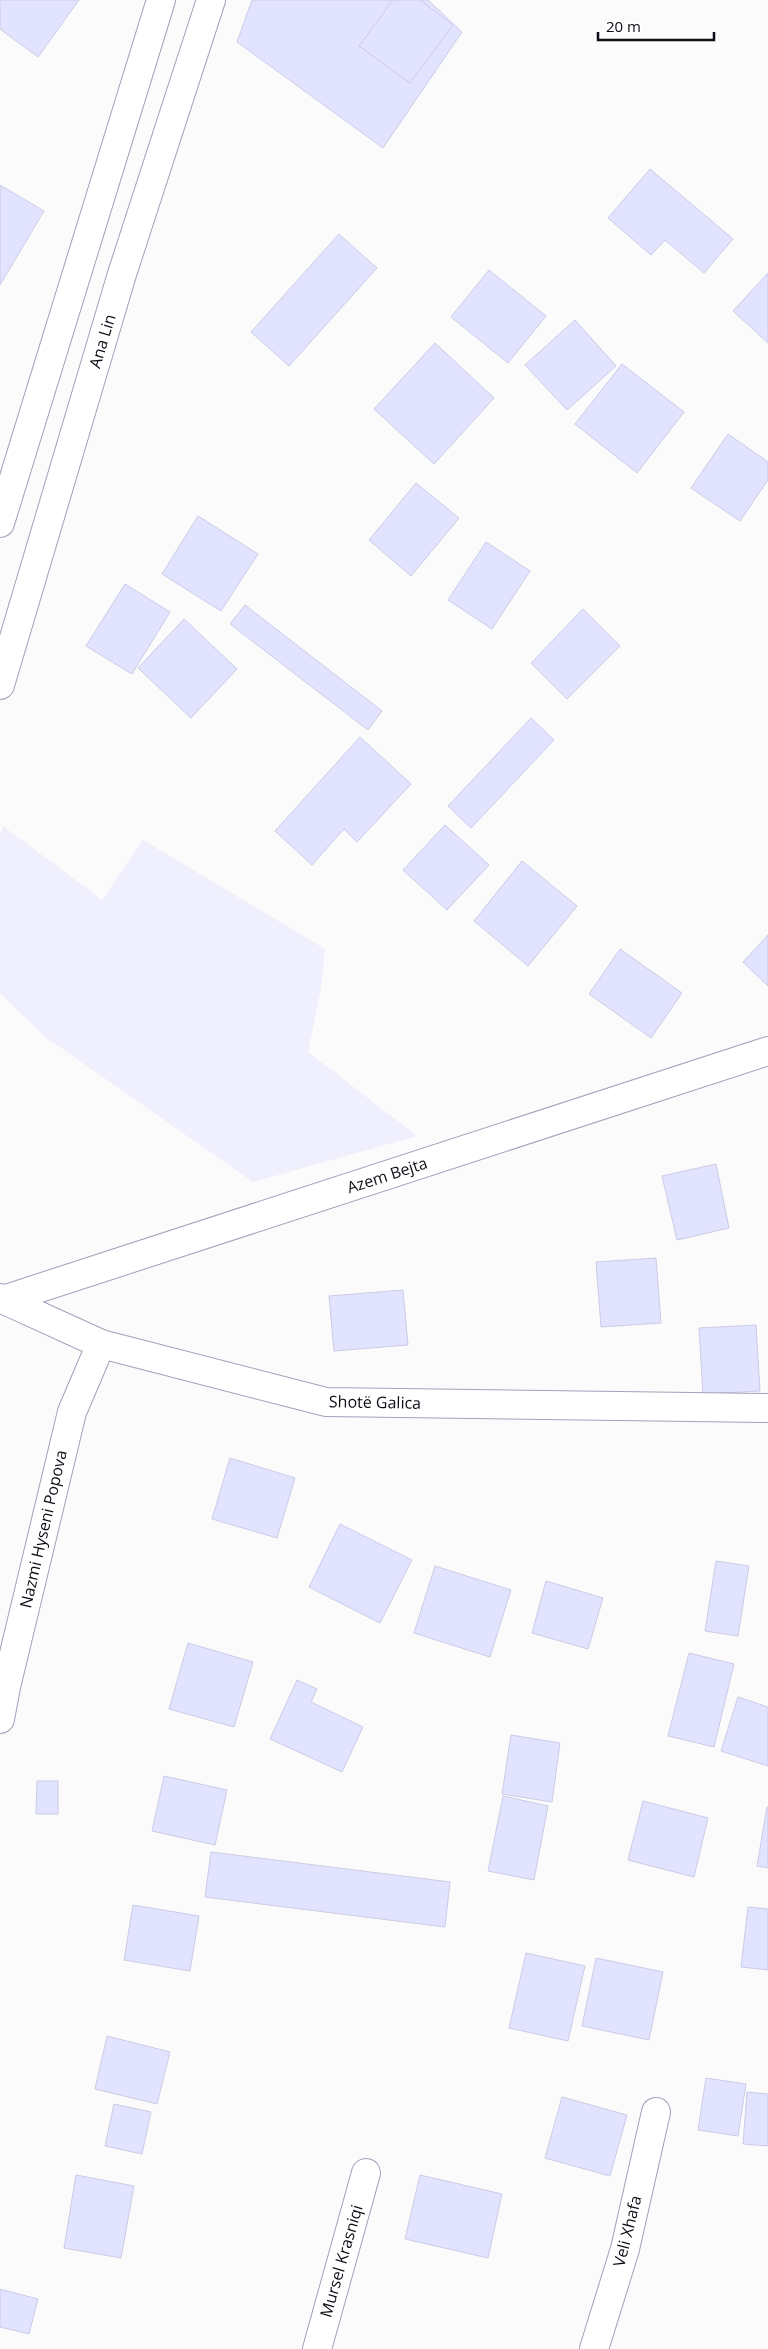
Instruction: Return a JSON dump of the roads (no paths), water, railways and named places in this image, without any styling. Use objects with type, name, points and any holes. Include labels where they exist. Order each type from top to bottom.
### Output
[{"type":"street","name":"Ana Lin","points":[[0,685],[122,274],[211,0]]},
{"type":"street","points":[[0,522],[154,3]]},
{"type":"street","name":"Azem Bejta","points":[[3,1298],[768,1051]]},
{"type":"street","name":"Shotë Galica","points":[[3,1298],[101,1344],[326,1402],[768,1408]]},
{"type":"street","name":"Nazmi Hyseni Popova","points":[[0,1719],[72,1412],[101,1344]]},
{"type":"street","name":"Veli Xhafa","points":[[594,2349],[624,2249],[656,2112]]},
{"type":"street","name":"Mursel Krasniqi","points":[[316,2349],[366,2173]]}]
